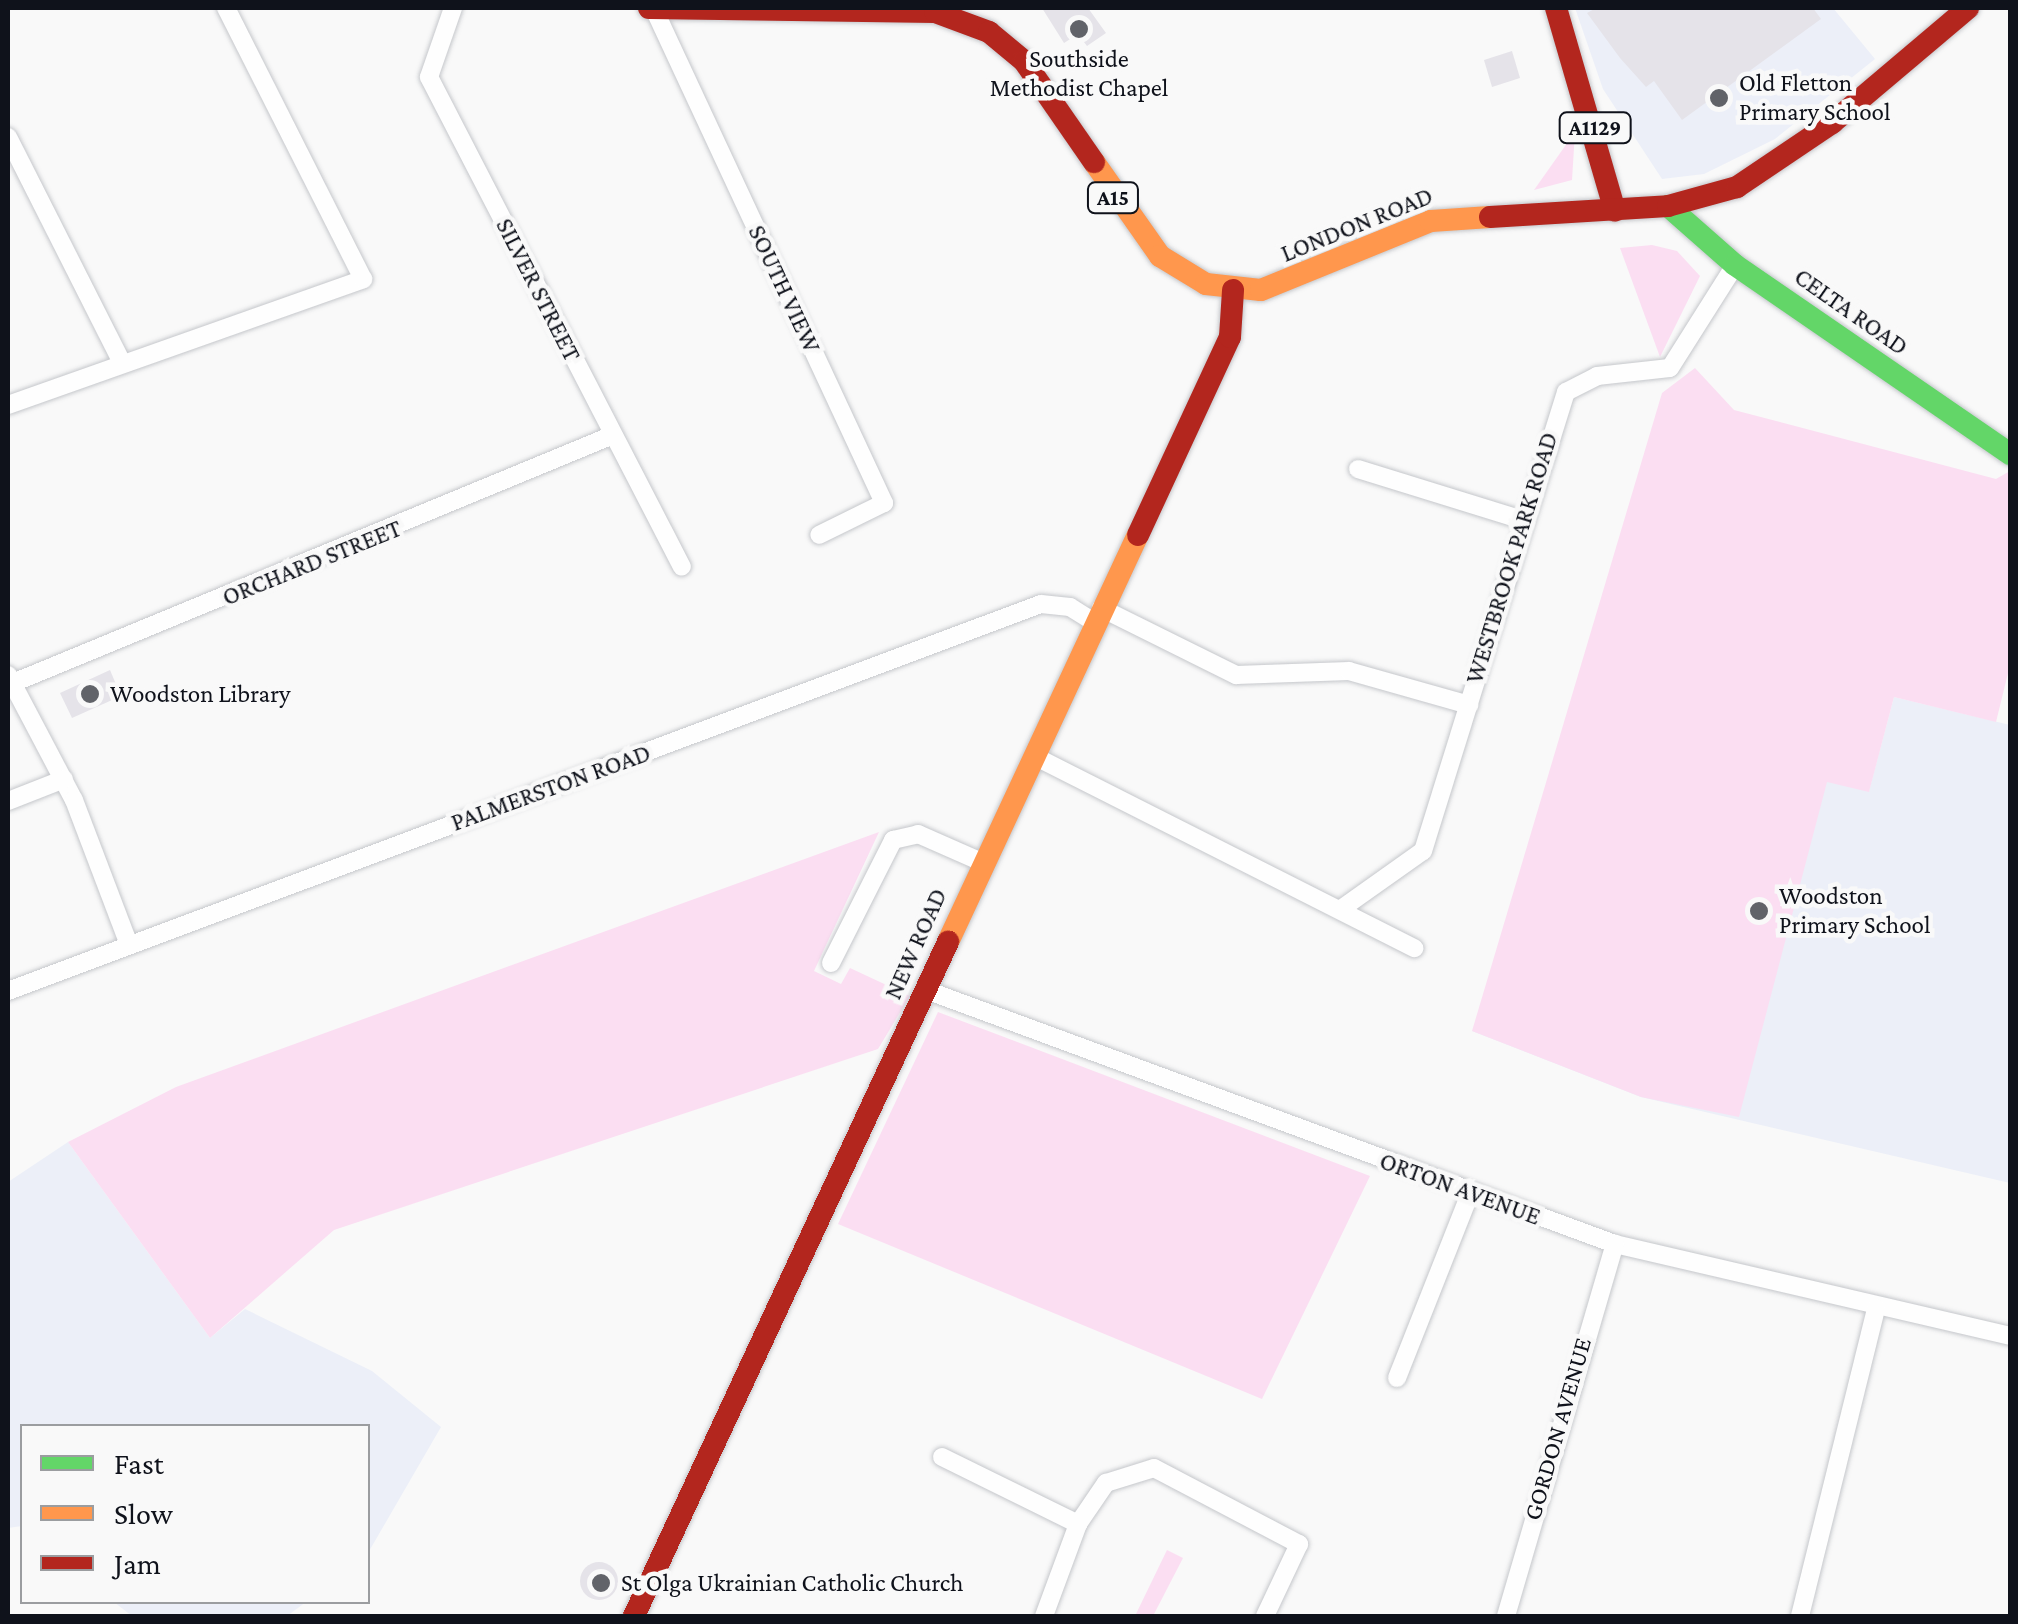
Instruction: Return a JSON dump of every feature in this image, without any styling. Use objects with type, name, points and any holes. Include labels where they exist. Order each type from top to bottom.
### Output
[{"type":"street","points":[[8,405],[363,279],[364,270],[226,8]]},
{"type":"street","name":"SILVER STREET","points":[[453,8],[429,77],[682,567]]},
{"type":"street","name":"A15","points":[[652,8],[936,12],[989,32],[1024,61],[1160,256],[1232,290]]},
{"type":"street","name":"SOUTH VIEW","points":[[652,8],[884,503],[819,535]]},
{"type":"street","name":"A1129","points":[[1556,8],[1615,211]]},
{"type":"street","name":"LONDON ROAD","points":[[1232,290],[1290,283],[1444,218],[1668,206],[1760,174],[1968,8]]},
{"type":"street","points":[[8,136],[122,363]]},
{"type":"street","name":"CELTA ROAD","points":[[1668,206],[1735,265],[2010,454]]},
{"type":"street","name":"WESTBROOK PARK ROAD","points":[[1341,909],[1424,851],[1523,520],[1566,392],[1598,376],[1670,368],[1735,265]]},
{"type":"street","name":"NEW ROAD","points":[[634,1616],[1230,337],[1232,290]]},
{"type":"street","name":"ORCHARD STREET","points":[[9,681],[613,435]]},
{"type":"street","points":[[1358,469],[1523,520]]},
{"type":"street","name":"PALMERSTON ROAD","points":[[8,992],[1040,604],[1070,606],[1098,615],[1236,674],[1349,671],[1468,705]]},
{"type":"street","points":[[9,681],[64,779],[129,946]]},
{"type":"street","points":[[1036,758],[1414,948]]},
{"type":"street","points":[[8,800],[64,779]]},
{"type":"street","points":[[831,963],[893,840],[918,834],[984,863]]},
{"type":"street","name":"ORTON AVENUE","points":[[926,990],[1470,1194],[1615,1244],[1876,1308],[2010,1336]]},
{"type":"street","points":[[1397,1378],[1470,1194]]},
{"type":"street","name":"GORDON AVENUE","points":[[1506,1616],[1615,1244]]},
{"type":"street","points":[[1800,1616],[1876,1308]]},
{"type":"street","points":[[942,1457],[1078,1524]]},
{"type":"street","points":[[1044,1616],[1078,1524],[1106,1483],[1154,1468],[1300,1544],[1265,1616]]},
{"type":"shaded area","name":"Old Fletton Primary School","points":[[1575,8],[1833,8],[1875,59],[1775,139],[1704,174],[1662,179],[1603,89]]},
{"type":"shaded area","points":[[1575,132],[1572,180],[1534,190]]},
{"type":"shaded area","points":[[1652,245],[1677,251],[1700,276],[1660,357],[1620,248]]},
{"type":"shaded area","points":[[1695,368],[1734,410],[1996,479],[2010,471],[2010,665],[1996,722],[1894,697],[1869,792],[1827,782],[1739,1117],[1641,1097],[1472,1031],[1662,393]]},
{"type":"shaded area","name":"Woodston Primary School","points":[[1894,697],[2010,725],[2010,1183],[1641,1097],[1472,1031],[1827,781],[1869,791]]},
{"type":"shaded area","points":[[879,832],[814,971],[841,984],[850,968],[910,996],[878,1049],[334,1230],[210,1338],[68,1142],[176,1087]]},
{"type":"shaded area","points":[[938,1012],[1370,1176],[1262,1399],[838,1224]]},
{"type":"shaded area","points":[[68,1142],[210,1338],[245,1309],[372,1371],[441,1427],[370,1550],[370,1424],[20,1424],[20,1526],[8,1528],[8,1182]]},
{"type":"shaded area","points":[[1167,1550],[1183,1558],[1153,1616],[1135,1616]]},
{"type":"shaded area","points":[[117,1604],[303,1604],[287,1616],[132,1616]]},
{"type":"building","name":"Southside Methodist Chapel","points":[[1042,8],[1088,8],[1106,33],[1087,46],[1078,34],[1064,43]]},
{"type":"building","name":"Old Fletton Primary School","points":[[1596,8],[1813,8],[1821,19],[1682,120],[1654,81],[1646,87],[1620,58],[1587,13]]},
{"type":"building","points":[[1512,51],[1520,78],[1492,87],[1484,60]]},
{"type":"building","name":"Woodston Library","points":[[110,670],[121,696],[72,718],[60,693]]},
{"type":"building","name":"St Olga Ukrainian Catholic Church","points":[[599,1562],[613,1567],[618,1581],[613,1595],[599,1600],[585,1595],[580,1581],[585,1567]]},
{"type":"traffic: fast","points":[[1668,206],[1735,265],[2010,454]]},
{"type":"traffic: slow","points":[[1094,162],[1160,256],[1206,284],[1261,290],[1431,221],[1490,217]]},
{"type":"traffic: slow","points":[[948,942],[1138,535]]},
{"type":"traffic: jam","points":[[649,8],[935,12],[989,32],[1024,61],[1094,162]]},
{"type":"traffic: jam","points":[[1556,8],[1615,211]]},
{"type":"traffic: jam","points":[[1490,217],[1668,206],[1737,187],[1832,123],[1968,8]]},
{"type":"traffic: jam","points":[[1138,535],[1230,337],[1233,290]]},
{"type":"traffic: jam","points":[[634,1616],[948,942]]},
{"type":"place","name":"Southside Methodist Chapel","points":[[1079,29]]},
{"type":"place","name":"Old Fletton Primary School","points":[[1719,98]]},
{"type":"place","name":"Woodston Library","points":[[90,694]]},
{"type":"place","name":"Woodston Primary School","points":[[1759,911]]},
{"type":"place","name":"St Olga Ukrainian Catholic Church","points":[[601,1583]]}]
